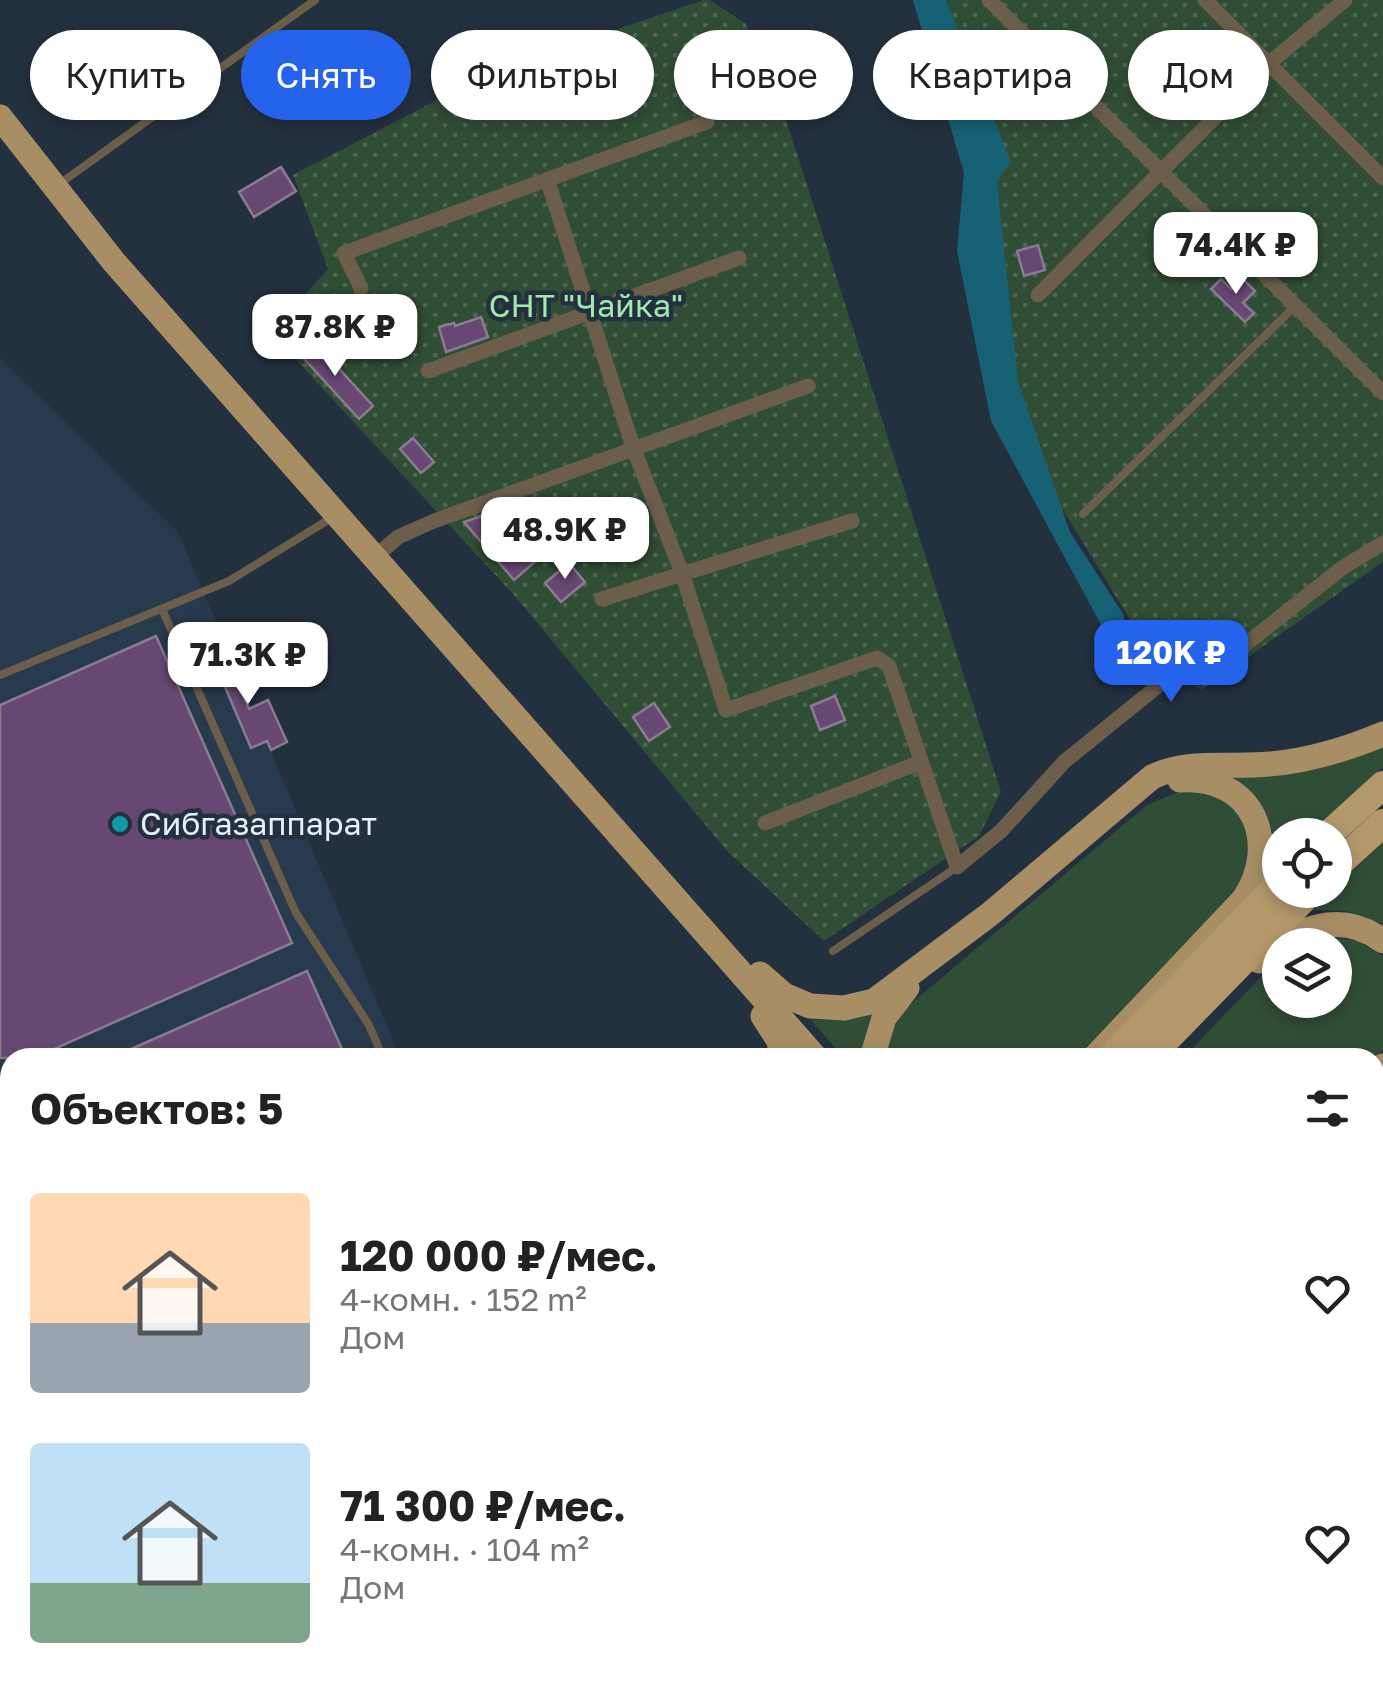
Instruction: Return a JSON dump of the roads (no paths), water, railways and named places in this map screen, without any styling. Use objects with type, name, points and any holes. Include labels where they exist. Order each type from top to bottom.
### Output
[{"type":"highway","points":[[1347,818],[1383,785]]},
{"type":"highway","points":[[1352,851],[1383,823]]},
{"type":"highway","points":[[1121,1048],[1262,902]]},
{"type":"highway","points":[[1158,1048],[1294,908]]},
{"type":"main road","points":[[0,117],[114,262],[807,1048]]},
{"type":"main road","points":[[468,664],[534,718],[767,982],[798,1002],[831,1009],[874,1000],[1147,793],[1177,781],[1202,780],[1229,791],[1248,809],[1259,830],[1260,866],[1244,899],[1103,1048]]},
{"type":"main road","points":[[468,664],[520,741],[765,1018],[780,1048]]},
{"type":"main road","points":[[1048,867],[1134,790],[1170,769],[1282,763],[1342,749],[1383,734]]},
{"type":"main road","points":[[874,1048],[878,1029],[890,1007],[990,914]]},
{"type":"main road","points":[[1175,1048],[1270,951],[1293,933],[1334,924],[1363,930],[1383,941]]},
{"type":"street","points":[[989,0],[1383,394]]},
{"type":"street","points":[[1204,0],[1234,30]]},
{"type":"street","points":[[1269,64],[1345,0]]},
{"type":"street","points":[[1269,66],[1383,178]]},
{"type":"street","points":[[1038,295],[1211,120]]},
{"type":"street","points":[[361,288],[344,253],[707,122]]},
{"type":"street","points":[[548,182],[633,447],[682,573],[726,710],[878,658],[888,666],[957,867],[1001,831],[1065,762],[1163,682],[1212,665],[1241,648],[1342,568],[1383,542]]},
{"type":"street","points":[[428,371],[739,258]]},
{"type":"street","points":[[374,558],[398,537],[633,447],[808,386]]},
{"type":"street","points":[[602,599],[852,521]]},
{"type":"street","points":[[765,823],[921,762]]},
{"type":"lane","points":[[55,188],[315,0]]},
{"type":"lane","points":[[1082,514],[1294,307]]},
{"type":"lane","points":[[1,672],[228,582],[337,514]]},
{"type":"lane","points":[[162,609],[296,914],[369,1025],[378,1048]]},
{"type":"lane","points":[[834,950],[957,867]]},
{"type":"place","name":"Сибгазаппарат","points":[[120,824]]},
{"type":"park label","name":"СНТ \"Чайка\"","points":[[586,306]]}]
